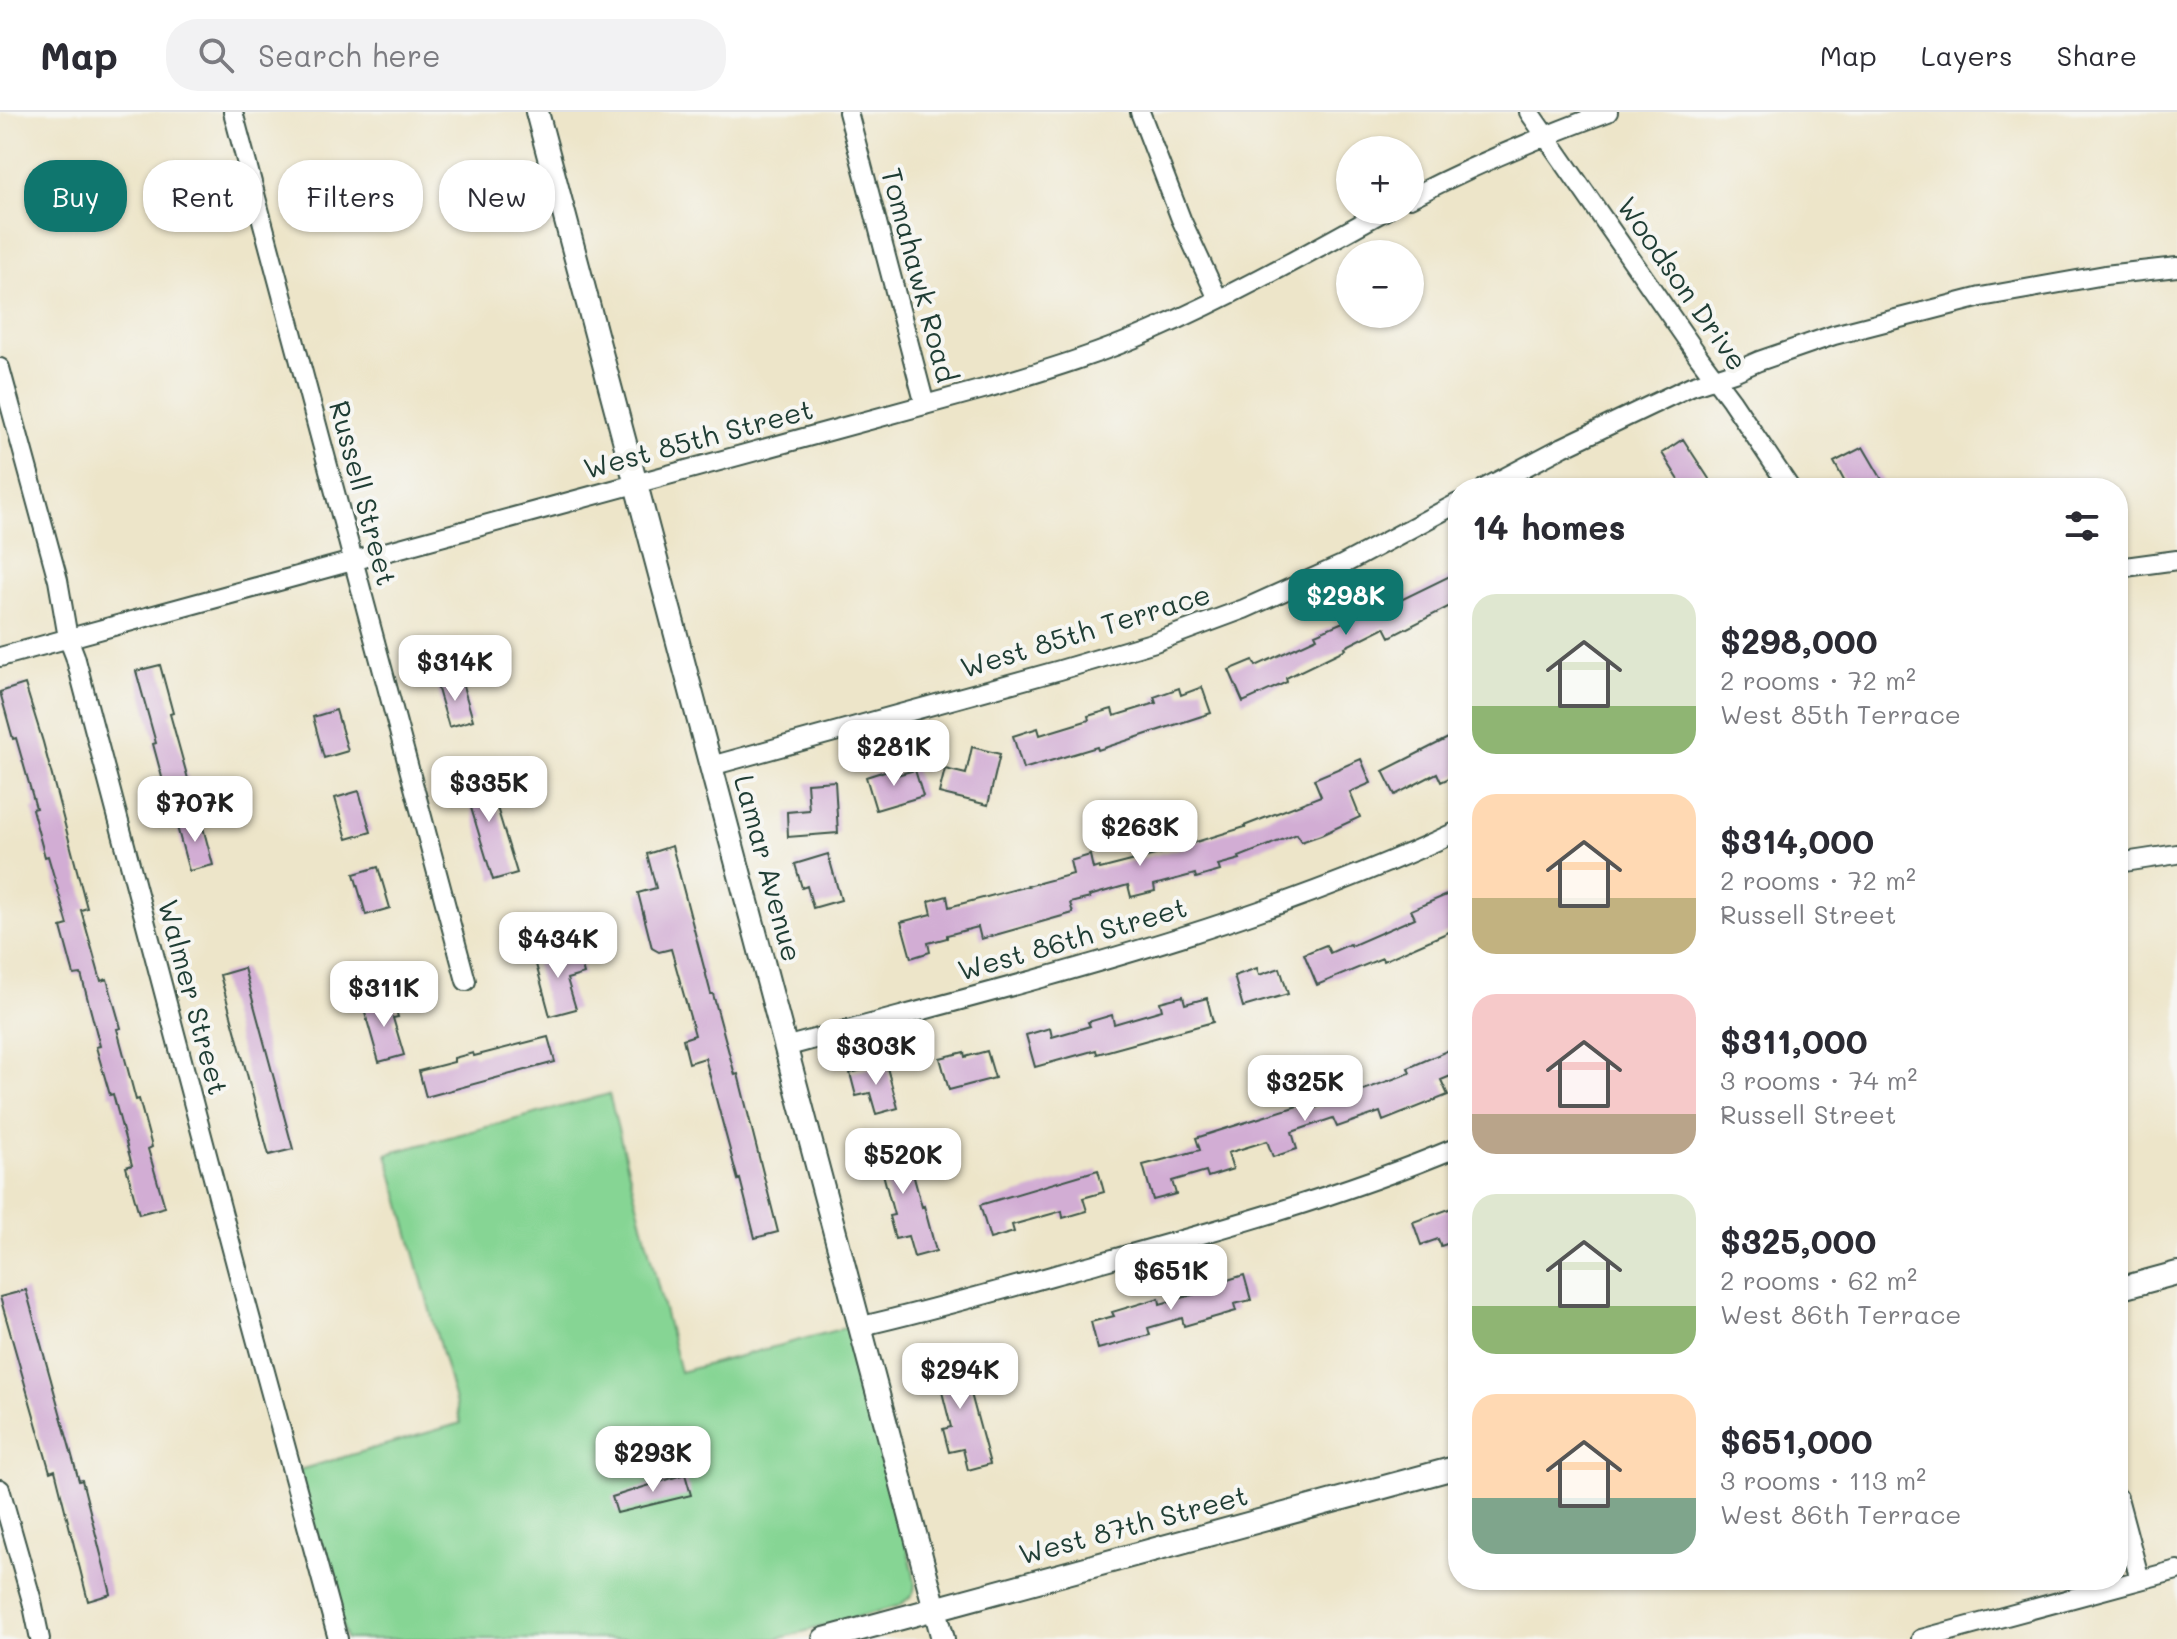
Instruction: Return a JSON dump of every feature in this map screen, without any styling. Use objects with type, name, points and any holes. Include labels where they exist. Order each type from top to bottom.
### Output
[{"type":"street","name":"Russell Street","points":[[233,112],[466,981]]},
{"type":"street","name":"Lamar Avenue","points":[[537,112],[943,1639]]},
{"type":"street","name":"Tomahawk Road","points":[[848,112],[925,405]]},
{"type":"street","points":[[1140,112],[1181,219],[1218,299]]},
{"type":"street","name":"Woodson Drive","points":[[1529,112],[1783,478]]},
{"type":"street","points":[[1424,191],[1467,169],[1608,112]]},
{"type":"street","name":"West 85th Street","points":[[0,657],[925,405],[1061,365],[1152,331],[1271,273],[1360,224]]},
{"type":"street","points":[[1504,478],[1691,386],[1834,335],[1981,297],[2105,275],[2177,267]]},
{"type":"street","name":"Walmer Street","points":[[0,368],[58,580],[68,638],[338,1639]]},
{"type":"street","name":"West 85th Terrace","points":[[711,766],[1155,642],[1244,609],[1342,565],[1448,508]]},
{"type":"street","points":[[2128,567],[2177,560]]},
{"type":"street","name":"West 86th Street","points":[[785,1047],[1184,937],[1304,897],[1448,836]]},
{"type":"street","points":[[2128,861],[2177,854]]},
{"type":"street","points":[[862,1326],[1154,1248],[1285,1209],[1448,1151]]},
{"type":"street","points":[[2128,1286],[2177,1273]]},
{"type":"street","name":"West 87th Street","points":[[824,1639],[1448,1470]]},
{"type":"street","points":[[0,1489],[40,1639]]},
{"type":"street","points":[[2128,1535],[2140,1580]]},
{"type":"street","points":[[2128,1583],[2177,1570]]},
{"type":"street","points":[[1921,1639],[2103,1590]]},
{"type":"green space","points":[[609,1094],[680,1372],[848,1327],[913,1570],[914,1591],[898,1606],[777,1639],[346,1639],[299,1470],[461,1423],[387,1154]]},
{"type":"building","points":[[1683,439],[1708,478],[1678,478],[1662,453]]},
{"type":"building","points":[[1863,447],[1881,478],[1843,478],[1834,462]]},
{"type":"building","points":[[1448,577],[1448,607],[1390,637],[1385,627],[1286,678],[1287,682],[1243,702],[1229,670],[1253,660],[1256,666],[1317,638],[1315,634],[1376,608],[1374,606],[1398,594],[1401,600]]},
{"type":"building","points":[[160,665],[190,786],[166,792],[136,671]]},
{"type":"building","points":[[461,679],[473,720],[449,727],[437,686]]},
{"type":"building","points":[[25,684],[87,908],[81,910],[101,981],[107,979],[121,1028],[117,1029],[152,1147],[148,1149],[165,1207],[139,1214],[126,1167],[132,1165],[113,1094],[110,1095],[96,1047],[100,1046],[81,974],[74,975],[61,927],[68,925],[48,856],[45,857],[32,809],[36,808],[0,692]]},
{"type":"building","points":[[1202,687],[1211,713],[1098,750],[1097,747],[1023,769],[1013,736],[1038,728],[1040,735],[1089,720],[1088,716],[1112,709],[1114,716],[1156,703],[1154,697],[1179,688],[1181,695]]},
{"type":"building","points":[[336,710],[348,751],[324,758],[313,717]]},
{"type":"building","points":[[1448,738],[1448,779],[1441,782],[1437,773],[1395,795],[1383,771]]},
{"type":"building","points":[[972,747],[1000,754],[988,805],[939,793],[945,769],[966,774]]},
{"type":"building","points":[[1361,759],[1371,783],[1350,792],[1360,817],[1321,835],[1301,842],[1297,834],[1240,859],[1218,865],[1220,871],[1154,885],[1155,891],[1131,897],[1128,885],[1089,896],[1070,903],[1073,913],[981,939],[978,927],[947,935],[947,938],[928,943],[930,952],[911,958],[901,922],[932,914],[929,901],[947,896],[949,907],[1073,874],[1070,861],[1090,855],[1093,869],[1100,869],[1186,847],[1321,796],[1314,779]]},
{"type":"building","points":[[485,768],[517,873],[493,880],[461,775]]},
{"type":"building","points":[[891,769],[893,776],[915,770],[923,796],[876,810],[866,777]]},
{"type":"building","points":[[835,781],[838,833],[788,837],[787,812],[809,810],[807,783]]},
{"type":"building","points":[[359,791],[371,832],[347,839],[335,798]]},
{"type":"building","points":[[200,816],[213,865],[189,871],[176,823]]},
{"type":"building","points":[[672,846],[711,994],[735,1075],[738,1074],[778,1232],[755,1238],[705,1058],[689,1063],[683,1039],[695,1035],[671,949],[659,952],[652,948],[638,893],[656,888],[647,854]]},
{"type":"building","points":[[828,854],[841,900],[813,908],[807,886],[802,888],[795,864]]},
{"type":"building","points":[[378,867],[390,908],[366,915],[354,874]]},
{"type":"building","points":[[1448,894],[1448,932],[1317,985],[1304,954],[1326,945],[1330,953],[1351,946],[1415,918],[1411,910]]},
{"type":"building","points":[[559,950],[561,957],[578,952],[584,974],[567,979],[576,1009],[550,1016],[534,957]]},
{"type":"building","points":[[244,968],[293,1149],[269,1155],[220,975]]},
{"type":"building","points":[[1257,968],[1259,975],[1280,968],[1288,994],[1243,1007],[1234,976]]},
{"type":"building","points":[[1183,996],[1185,1004],[1207,998],[1213,1022],[1097,1054],[1096,1050],[1035,1067],[1026,1035],[1050,1028],[1052,1037],[1090,1026],[1088,1022],[1112,1015],[1114,1024],[1162,1010],[1160,1002]]},
{"type":"building","points":[[392,997],[398,1017],[393,1018],[404,1055],[379,1062],[363,1006]]},
{"type":"building","points":[[548,1037],[555,1062],[426,1097],[419,1071],[454,1062],[454,1058],[473,1053],[474,1056]]},
{"type":"building","points":[[1448,1050],[1448,1077],[1441,1080],[1448,1095],[1383,1121],[1380,1112],[1337,1127],[1333,1118],[1292,1132],[1297,1149],[1273,1157],[1267,1141],[1228,1153],[1233,1169],[1208,1177],[1206,1171],[1172,1181],[1176,1194],[1153,1200],[1143,1165],[1200,1150],[1196,1138],[1310,1102],[1312,1109],[1410,1073],[1408,1068]]},
{"type":"building","points":[[987,1051],[995,1078],[949,1090],[940,1058],[964,1052],[965,1057]]},
{"type":"building","points":[[886,1064],[898,1108],[876,1114],[870,1093],[856,1096],[850,1073]]},
{"type":"building","points":[[903,1137],[936,1251],[914,1257],[908,1236],[895,1239],[889,1216],[894,1215],[882,1170],[876,1172],[869,1147]]},
{"type":"building","points":[[1098,1170],[1104,1192],[1083,1198],[1087,1211],[1063,1218],[1062,1211],[1012,1225],[1014,1232],[990,1239],[980,1205]]},
{"type":"building","points":[[1448,1209],[1448,1244],[1441,1246],[1438,1239],[1421,1245],[1413,1222]]},
{"type":"building","points":[[1244,1275],[1251,1300],[1234,1304],[1236,1311],[1184,1326],[1182,1318],[1148,1328],[1150,1335],[1098,1349],[1091,1322],[1114,1316],[1112,1312],[1159,1298],[1160,1304],[1199,1293],[1198,1289]]},
{"type":"building","points":[[26,1290],[79,1481],[82,1480],[111,1594],[88,1601],[55,1470],[50,1472],[0,1297]]},
{"type":"building","points":[[960,1353],[990,1464],[968,1470],[963,1449],[949,1452],[943,1429],[951,1427],[940,1384],[934,1386],[928,1362]]},
{"type":"building","points":[[685,1474],[691,1495],[617,1513],[612,1497]]}]
